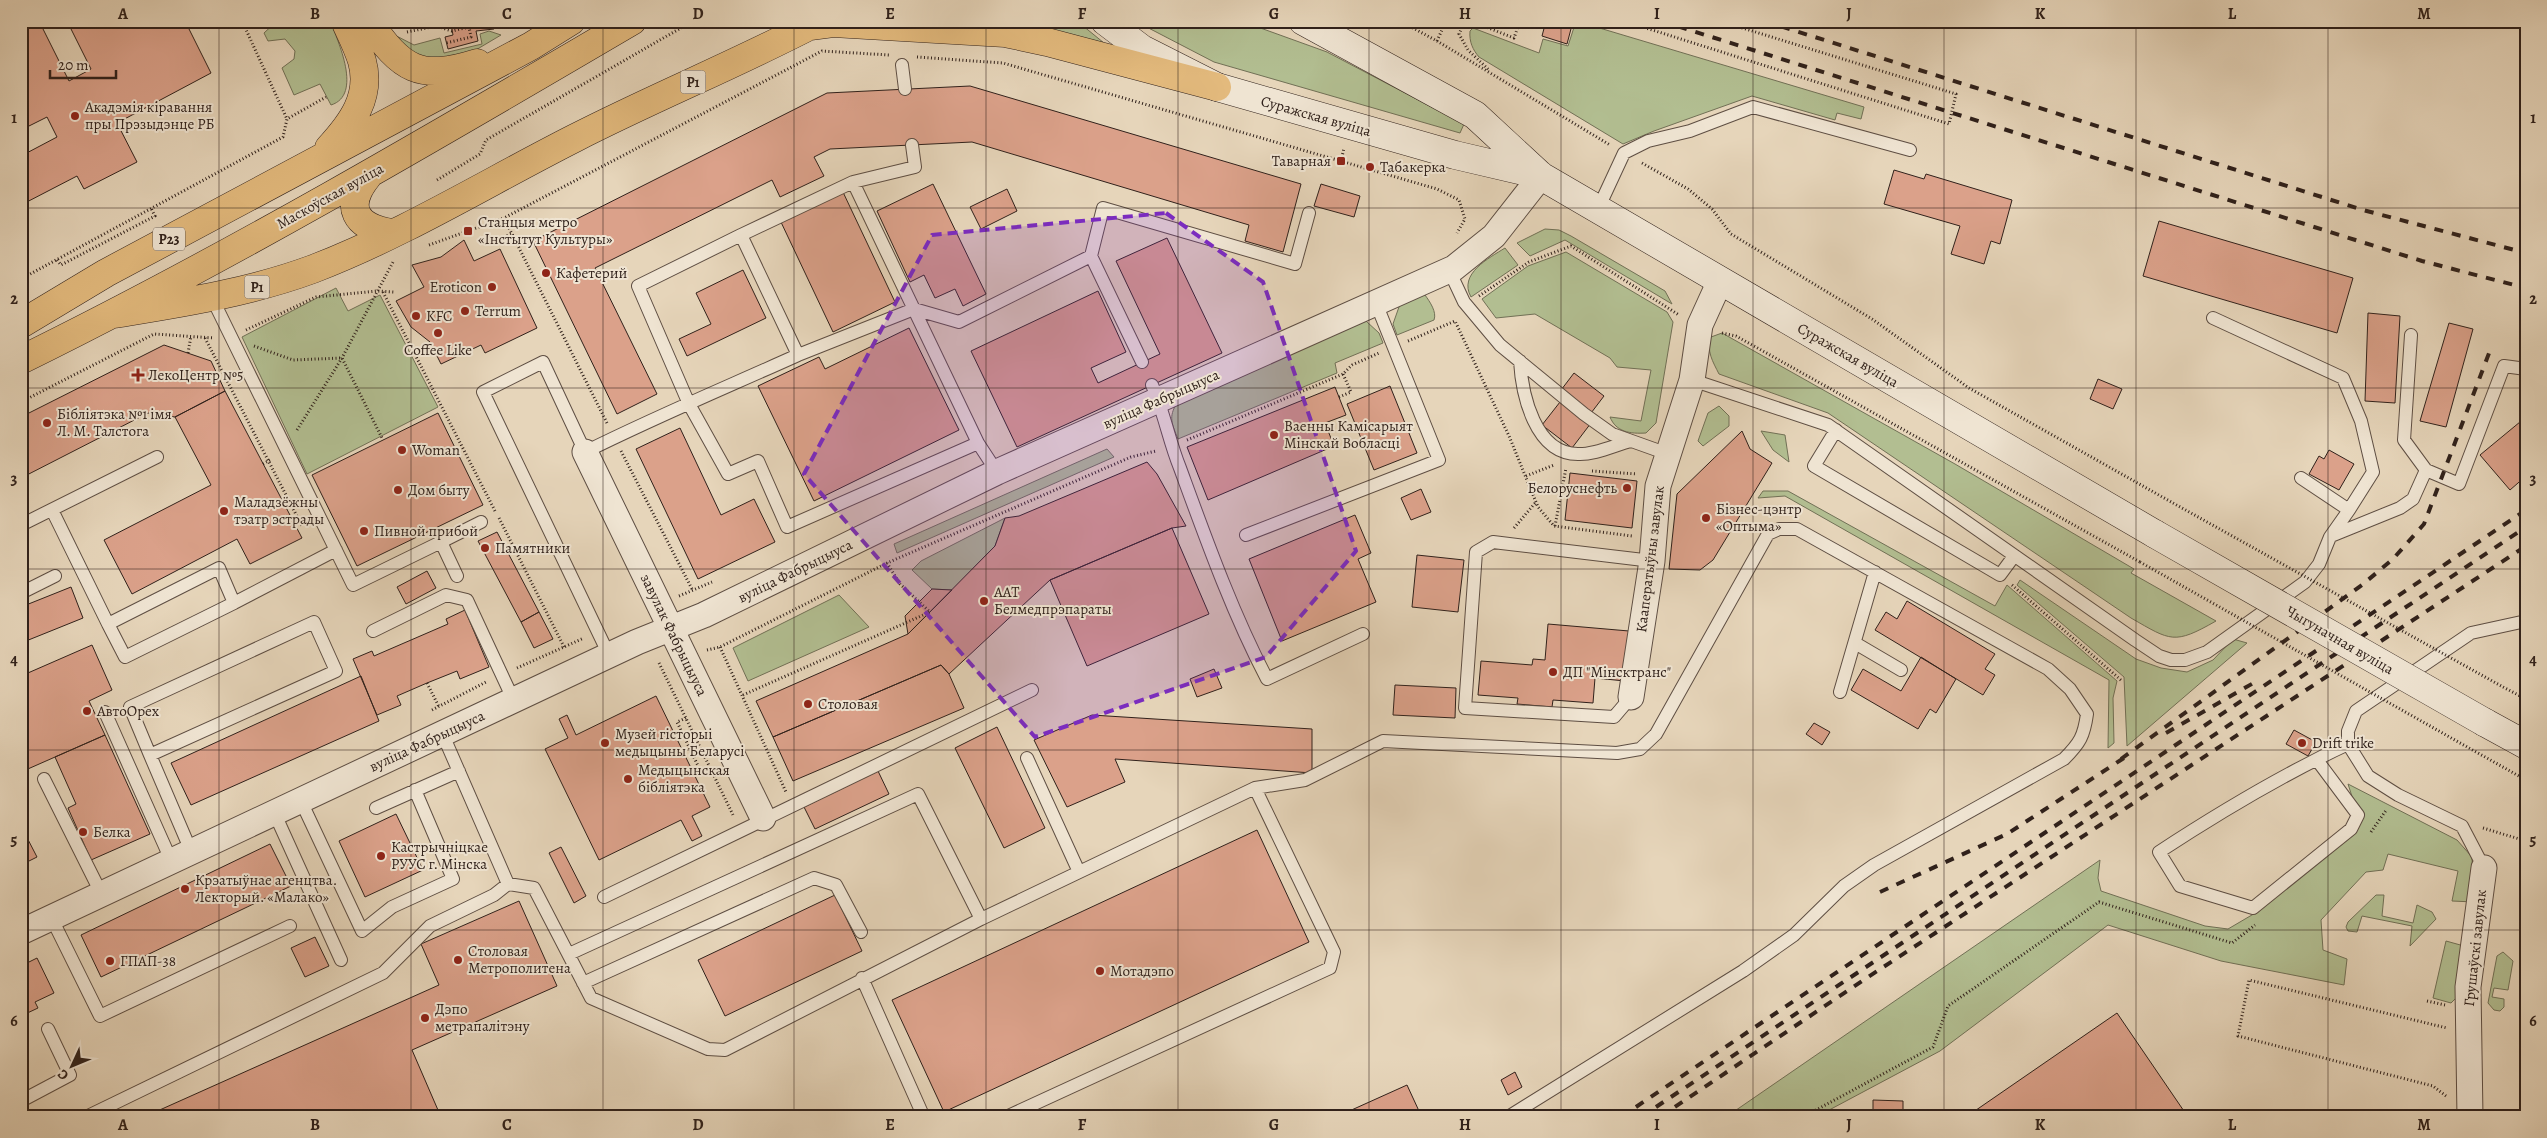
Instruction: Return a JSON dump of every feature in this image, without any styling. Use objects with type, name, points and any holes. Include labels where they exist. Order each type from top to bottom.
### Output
[{"type":"main road","points":[[319,159],[350,125],[360,107],[364,74],[362,61],[345,21]]},
{"type":"main road","points":[[368,21],[386,47],[406,65],[427,71],[446,72],[532,46]]},
{"type":"main road","name":"Р23","points":[[21,324],[106,274],[532,46],[571,21]]},
{"type":"main road","name":"Маскоўская вуліца","points":[[21,360],[114,314],[368,176],[632,21]]},
{"type":"main road","name":"Суражская вуліца","points":[[1105,21],[1142,49],[1217,87],[1455,155],[1541,176]]},
{"type":"main road","name":"Суражская вуліца","points":[[1303,21],[1475,115],[1541,176],[2155,534]]},
{"type":"main road","name":"Р1","points":[[114,314],[212,298],[258,287],[312,269],[394,246],[576,137],[814,24],[833,23],[1005,33],[1047,42],[1217,87]]},
{"type":"main road","points":[[368,176],[359,187],[355,208],[359,218],[367,227],[394,246]]},
{"type":"main road","name":"Чыгуначная вуліца","points":[[2155,534],[2526,745]]},
{"type":"street","name":"вуліца Фабрыцыуса","points":[[21,932],[300,799],[443,735],[609,656],[708,613],[1155,393],[1376,303],[1450,270],[1494,236],[1541,176]]},
{"type":"street","name":"Кааператыўны завулак","points":[[1632,697],[1652,561],[1658,486],[1692,380],[1700,326],[1720,282]]},
{"type":"street","name":"завулак Фабрыцыуса","points":[[585,452],[763,818]]},
{"type":"street","name":"Грушаўскі завулак","points":[[2471,1109],[2468,1062],[2468,987],[2484,868]]},
{"type":"lane","points":[[902,59],[905,89]]},
{"type":"lane","points":[[1598,209],[1624,153],[1648,140],[1690,131],[1753,107],[1910,150]]},
{"type":"lane","points":[[912,145],[915,167],[853,182],[638,286],[689,404],[728,474],[758,461],[787,527],[978,443]]},
{"type":"lane","points":[[853,182],[978,443],[997,472]]},
{"type":"lane","points":[[1142,362],[1091,256],[1103,208],[1295,264],[1309,213]]},
{"type":"lane","points":[[741,235],[798,355]]},
{"type":"lane","points":[[609,656],[483,392],[543,362],[585,452],[798,355],[914,309],[959,322],[1091,256]]},
{"type":"lane","points":[[1450,270],[1464,302],[1500,345],[1584,414],[1612,434],[1668,454]]},
{"type":"lane","points":[[212,298],[353,585],[441,542],[483,516]]},
{"type":"lane","points":[[1246,535],[1439,460],[1376,303]]},
{"type":"lane","points":[[1692,380],[1828,425],[2159,656],[2171,660],[2185,660],[2207,652],[2305,582],[2319,564],[2330,536],[2374,472],[2360,421],[2343,378],[2213,318]]},
{"type":"lane","points":[[2411,335],[2404,440],[2426,470],[2459,484],[2504,366],[2526,369]]},
{"type":"lane","points":[[1520,361],[1530,413],[1537,430],[1546,440],[1560,450],[1580,455],[1631,441]]},
{"type":"lane","points":[[1155,393],[1172,446],[1248,642],[1267,679],[1363,634]]},
{"type":"lane","points":[[1836,430],[1814,466],[2000,575],[2014,556]]},
{"type":"lane","points":[[21,525],[157,457]]},
{"type":"lane","points":[[2330,536],[2400,508],[2413,499],[2426,470]]},
{"type":"lane","points":[[2301,478],[2349,510]]},
{"type":"lane","points":[[52,510],[125,657],[336,550]]},
{"type":"lane","points":[[86,1117],[383,973],[430,926],[494,895],[508,884],[534,888],[591,998],[708,1050],[724,1050],[981,919],[1255,788],[1305,780],[1383,741],[1617,753],[1640,749],[1656,734],[1768,534],[1779,529],[1797,529],[1876,572],[2048,669],[2070,689],[2087,714],[2084,733],[2077,746],[2064,760],[1874,865],[1844,886],[1794,935],[1743,971],[1508,1117]]},
{"type":"lane","points":[[441,542],[457,576]]},
{"type":"lane","points":[[1632,697],[1614,718],[1465,708],[1476,552],[1493,542],[1652,561]]},
{"type":"lane","points":[[108,624],[218,568],[234,602]]},
{"type":"lane","points":[[1840,692],[1876,572]]},
{"type":"lane","points":[[22,590],[54,576]]},
{"type":"lane","points":[[373,631],[446,595],[467,600],[514,701]]},
{"type":"lane","points":[[2484,868],[2462,826],[2398,794],[2368,776],[2348,744],[2348,730],[2356,711],[2471,633],[2526,621]]},
{"type":"lane","points":[[150,755],[336,671],[314,622],[130,707],[150,755],[181,856]]},
{"type":"lane","points":[[1855,643],[1901,670]]},
{"type":"lane","points":[[604,897],[763,818],[1032,690]]},
{"type":"lane","points":[[105,712],[181,856]]},
{"type":"lane","points":[[443,735],[508,884]]},
{"type":"lane","points":[[2317,760],[2358,815],[2351,829],[2253,908],[2180,886],[2159,852],[2231,805],[2317,760],[2348,744]]},
{"type":"lane","points":[[1027,758],[1079,872]]},
{"type":"lane","points":[[376,808],[459,771]]},
{"type":"lane","points":[[44,779],[101,893]]},
{"type":"lane","points":[[1006,1117],[1330,968],[1334,952],[1255,788]]},
{"type":"lane","points":[[300,799],[362,931],[392,907],[454,879],[415,790]]},
{"type":"lane","points":[[568,954],[918,794],[981,919]]},
{"type":"lane","points":[[274,812],[341,960]]},
{"type":"lane","points":[[583,983],[814,878],[836,885],[861,932]]},
{"type":"lane","points":[[51,917],[100,1016],[290,926]]},
{"type":"lane","points":[[862,978],[922,1113],[929,1117]]},
{"type":"lane","points":[[21,1101],[70,1075],[48,1030]]},
{"type":"path","points":[[21,279],[283,137],[287,119],[242,21]]},
{"type":"path","points":[[436,26],[442,21]]},
{"type":"path","points":[[403,29],[409,33],[457,21]]},
{"type":"path","points":[[436,26],[452,31],[488,22],[501,24],[506,21]]},
{"type":"path","points":[[436,180],[480,154],[486,140],[693,21]]},
{"type":"path","points":[[1437,41],[1446,21]]},
{"type":"path","points":[[1465,21],[1459,34],[1468,50],[1495,75]]},
{"type":"path","points":[[1471,21],[1514,38],[1521,21],[1544,27]]},
{"type":"path","points":[[1624,21],[1949,124],[1956,94],[1720,21]]},
{"type":"path","points":[[446,43],[472,37],[469,27]]},
{"type":"path","points":[[822,51],[902,59],[1003,63],[1437,189],[1459,200],[1465,219]]},
{"type":"path","points":[[287,119],[326,97]]},
{"type":"path","points":[[57,260],[61,265],[155,216],[151,208]]},
{"type":"path","points":[[422,248],[504,218]]},
{"type":"path","points":[[494,241],[512,234]]},
{"type":"path","points":[[263,464],[285,449],[342,358],[377,291],[394,246]]},
{"type":"path","points":[[1481,301],[1478,297],[1529,262],[1570,246],[1684,320]]},
{"type":"path","points":[[230,337],[316,297],[377,291],[394,292]]},
{"type":"path","points":[[383,292],[564,647]]},
{"type":"path","points":[[1872,319],[1969,388],[2526,699]]},
{"type":"path","points":[[791,805],[720,647],[887,563],[1131,457],[1172,446],[1343,374],[1352,365],[1455,321],[1526,476],[1538,507],[1555,526],[1638,537]]},
{"type":"path","points":[[1717,332],[1736,336],[2526,780]]},
{"type":"path","points":[[21,402],[154,334],[205,338],[230,337],[292,360],[342,358]]},
{"type":"path","points":[[188,354],[192,336]]},
{"type":"path","points":[[205,338],[319,559]]},
{"type":"path","points":[[342,358],[383,440]]},
{"type":"path","points":[[1339,397],[1351,392],[1343,374]]},
{"type":"path","points":[[1636,476],[1645,446]]},
{"type":"path","points":[[1526,476],[1552,465],[1571,468]]},
{"type":"path","points":[[1555,526],[1566,467]]},
{"type":"path","points":[[1584,470],[1636,476],[1640,480]]},
{"type":"path","points":[[1501,543],[1536,501]]},
{"type":"path","points":[[483,516],[492,506]]},
{"type":"path","points":[[743,695],[930,612],[900,584],[887,563]]},
{"type":"path","points":[[2000,575],[2122,681]]},
{"type":"path","points":[[658,663],[740,830]]},
{"type":"path","points":[[427,684],[439,707]]},
{"type":"path","points":[[686,718],[677,722],[701,772],[710,769]]},
{"type":"path","points":[[683,752],[690,749]]},
{"type":"path","points":[[2369,834],[2398,794]]},
{"type":"path","points":[[2462,826],[2482,828],[2526,841]]},
{"type":"path","points":[[1803,1117],[1933,1047],[1948,1006],[2099,902],[2232,944],[2262,919]]},
{"type":"path","points":[[2446,1035],[2447,1028],[2249,980],[2238,1036],[2433,1086],[2446,1096],[2471,1109]]},
{"type":"path","points":[[2427,1001],[2451,1006]]},
{"type":"highlighted area","points":[[1166,213],[1263,282],[1356,551],[1266,657],[1035,737],[804,474],[932,235]]},
{"type":"green space","points":[[277,21],[330,21],[346,67],[347,79],[345,90],[340,99],[331,105],[320,84],[294,95],[282,68],[294,59],[295,51],[285,39],[268,41],[264,33]]},
{"type":"green space","points":[[1006,21],[1077,21],[1104,43],[1046,28]]},
{"type":"green space","points":[[1135,21],[1241,21],[1327,52],[1464,124],[1460,133],[1214,62]]},
{"type":"green space","points":[[1576,21],[1864,107],[1861,119],[1837,113],[1835,120],[1752,96],[1623,144],[1479,57],[1473,49],[1470,39],[1470,31],[1473,28],[1539,53],[1543,39],[1568,46]]},
{"type":"green space","points":[[379,27],[414,45],[440,38],[444,53],[482,44],[480,34],[489,31],[501,35],[464,57],[423,59]]},
{"type":"green space","points":[[1545,229],[1559,230],[1571,236],[1665,291],[1672,304],[1565,240],[1530,256],[1517,243]]},
{"type":"green space","points":[[1505,248],[1518,265],[1471,297],[1468,289],[1472,274],[1484,262]]},
{"type":"green space","points":[[1566,252],[1667,312],[1673,322],[1656,423],[1646,433],[1624,431],[1616,426],[1610,417],[1641,421],[1651,370],[1617,367],[1610,358],[1535,314],[1496,318],[1482,299],[1528,266]]},
{"type":"green space","points":[[336,288],[348,311],[380,295],[438,407],[307,474],[242,337]]},
{"type":"green space","points":[[1421,294],[1425,295],[1432,307],[1435,314],[1434,320],[1397,335],[1393,324],[1400,304]]},
{"type":"green space","points":[[1366,321],[1379,333],[1383,343],[1335,363],[1337,373],[1178,439],[1172,421],[1174,408],[1177,403]]},
{"type":"green space","points":[[1722,333],[1955,464],[2134,569],[2131,573],[2216,621],[2181,637],[2173,637],[2155,632],[2131,618],[1828,413],[1719,374],[1709,347],[1711,337]]},
{"type":"green space","points":[[1719,406],[1729,416],[1729,426],[1703,446],[1698,441],[1708,413]]},
{"type":"green space","points":[[1761,431],[1785,435],[1789,462],[1773,450]]},
{"type":"green space","points":[[1107,449],[1114,457],[897,553],[894,544]]},
{"type":"green space","points":[[1763,491],[1788,491],[1995,606],[2007,585],[2117,681],[2113,698],[2114,743],[2108,748],[2109,680],[1785,496],[1758,498]]},
{"type":"green space","points":[[1005,518],[995,546],[952,590],[932,589],[912,570],[921,561]]},
{"type":"green space","points":[[2020,580],[2136,659],[2161,668],[2187,672],[2213,660],[2233,639],[2247,643],[2127,746],[2124,677],[2017,585]]},
{"type":"green space","points":[[839,595],[869,627],[748,681],[733,648]]},
{"type":"green space","points":[[2348,784],[2457,840],[2472,857],[2474,902],[2452,901],[2458,871],[2388,854],[2383,870],[2366,872],[2321,920],[2323,950],[2347,959],[2344,985],[2221,961],[2108,925],[1940,1051],[1816,1117],[1726,1117],[2100,860],[2098,878],[2101,891],[2205,926],[2228,929],[2257,912],[2350,830],[2356,809]]},
{"type":"green space","points":[[2376,895],[2384,895],[2382,916],[2413,923],[2417,905],[2432,912],[2436,919],[2410,946],[2412,926],[2362,916],[2357,932],[2348,931],[2346,927],[2348,922]]},
{"type":"green space","points":[[2446,941],[2464,946],[2457,997],[2451,1003],[2433,998]]},
{"type":"green space","points":[[2503,952],[2513,961],[2508,990],[2494,988],[2492,997],[2504,999],[2504,1007],[2500,1011],[2494,1010],[2488,1003],[2497,956]]},
{"type":"building","name":"Акадэмія кіравання пры Прэзыдэнце РБ","points":[[21,21],[39,21],[69,81],[91,69],[67,21],[185,21],[211,73],[117,123],[137,162],[84,189],[77,176],[21,205],[21,156],[57,137],[47,117],[21,130]]},
{"type":"building","points":[[464,21],[496,21],[494,29],[476,31],[478,41],[448,49],[445,37],[453,35],[451,24]]},
{"type":"building","points":[[1546,21],[1561,21],[1572,25],[1567,44],[1542,36]]},
{"type":"building","points":[[970,86],[1301,184],[1283,252],[1245,241],[1249,225],[972,142],[830,149],[814,157],[824,176],[780,197],[772,180],[595,268],[657,394],[617,414],[533,241],[827,93]]},
{"type":"building","points":[[1894,170],[1924,179],[1926,174],[2012,200],[2000,244],[1991,241],[1984,264],[1951,254],[1960,226],[1884,204]]},
{"type":"building","points":[[933,184],[986,294],[963,306],[955,289],[935,298],[924,275],[910,282],[877,211]]},
{"type":"building","points":[[1321,184],[1360,196],[1354,217],[1314,206]]},
{"type":"building","points":[[1007,189],[1017,211],[981,229],[970,207]]},
{"type":"building","points":[[842,190],[895,302],[833,332],[780,220]]},
{"type":"building","points":[[2159,221],[2353,278],[2337,333],[2143,276]]},
{"type":"building","points":[[1167,238],[1222,353],[1017,447],[971,351],[1098,291],[1126,352],[1091,368],[1098,383],[1160,354],[1116,261]]},
{"type":"building","name":"Terrum","points":[[464,240],[474,261],[500,249],[537,328],[485,353],[481,345],[441,364],[430,342],[411,327],[396,301],[424,287],[412,265],[441,257]]},
{"type":"building","points":[[743,270],[766,318],[687,356],[679,339],[711,324],[696,293]]},
{"type":"building","points":[[2368,313],[2400,316],[2395,403],[2365,401]]},
{"type":"building","points":[[2449,323],[2473,329],[2446,427],[2420,421]]},
{"type":"building","points":[[909,328],[959,430],[814,501],[758,386],[819,357],[825,369]]},
{"type":"building","points":[[164,345],[211,361],[225,391],[175,417],[148,413],[21,478],[21,417]]},
{"type":"building","points":[[1574,373],[1604,396],[1588,417],[1591,423],[1572,448],[1542,425],[1560,402],[1555,398]]},
{"type":"building","points":[[2098,379],[2122,389],[2113,409],[2090,399]]},
{"type":"building","points":[[1390,386],[1417,453],[1374,470],[1347,404]]},
{"type":"building","name":"Ваенны Камісарыят Мінскай Вобласці","points":[[1335,387],[1346,415],[1325,423],[1334,446],[1208,500],[1187,447]]},
{"type":"building","name":"Маладзёжны тэатр эстрады","points":[[225,391],[302,538],[250,564],[237,539],[132,594],[104,540],[211,485],[175,417]]},
{"type":"building","name":"Дом быту","points":[[438,413],[483,505],[357,566],[312,475]]},
{"type":"building","points":[[2526,417],[2526,476],[2510,490],[2480,455]]},
{"type":"building","points":[[680,428],[721,515],[754,499],[775,542],[698,579],[636,449]]},
{"type":"building","name":"Бізнес-цэнтр «Оптыма»","points":[[1742,431],[1750,449],[1772,463],[1713,560],[1700,570],[1669,569],[1677,494]]},
{"type":"building","points":[[2329,450],[2354,464],[2339,490],[2309,474],[2319,456],[2324,459]]},
{"type":"building","name":"ААТ Белмедпрэпараты","points":[[1147,462],[1157,474],[1186,526],[1172,528],[1050,580],[949,674],[941,665],[773,737],[756,701],[908,634],[995,546],[1005,518],[1019,516]]},
{"type":"building","points":[[1570,473],[1637,481],[1632,528],[1565,520]]},
{"type":"building","points":[[1421,489],[1431,512],[1411,520],[1401,498]]},
{"type":"building","points":[[1355,515],[1371,553],[1358,559],[1376,602],[1282,641],[1249,559]]},
{"type":"building","points":[[1172,528],[1209,614],[1087,666],[1050,580]]},
{"type":"building","points":[[497,532],[539,612],[521,622],[478,541]]},
{"type":"building","points":[[1417,555],[1464,560],[1458,612],[1412,607]]},
{"type":"building","points":[[427,571],[436,588],[406,604],[397,587]]},
{"type":"building","points":[[71,587],[83,618],[21,643],[21,607]]},
{"type":"building","points":[[932,589],[952,590],[908,634],[905,616]]},
{"type":"building","points":[[1907,601],[1995,654],[1985,669],[1995,675],[1983,695],[1875,630],[1886,612],[1897,619]]},
{"type":"building","points":[[465,610],[489,667],[460,679],[457,671],[427,683],[397,696],[401,705],[377,715],[353,659],[372,651],[374,656],[448,624],[446,619]]},
{"type":"building","points":[[539,612],[553,639],[534,648],[521,622]]},
{"type":"building","name":"ДП \"Мінсктранс\"","points":[[1548,624],[1629,631],[1625,681],[1595,678],[1593,703],[1553,700],[1552,707],[1517,704],[1518,698],[1478,695],[1481,661],[1532,665],[1533,659],[1545,660]]},
{"type":"building","points":[[92,645],[112,690],[89,701],[105,735],[21,772],[21,676]]},
{"type":"building","points":[[1921,657],[1956,679],[1936,713],[1930,709],[1918,729],[1851,690],[1863,669],[1901,691]]},
{"type":"building","points":[[941,665],[949,674],[964,708],[793,781],[773,737]]},
{"type":"building","points":[[1214,669],[1222,688],[1197,697],[1190,679]]},
{"type":"building","points":[[361,676],[379,721],[191,805],[171,763]]},
{"type":"building","points":[[1395,685],[1456,688],[1455,718],[1393,715]]},
{"type":"building","name":"Медыцынская бібліятэка","points":[[656,696],[710,807],[692,816],[702,836],[692,841],[681,820],[599,860],[545,749],[568,738],[559,719],[567,715],[576,735]]},
{"type":"building","points":[[1092,715],[1312,729],[1312,773],[1115,759],[1125,782],[1067,807],[1034,740]]},
{"type":"building","points":[[1814,723],[1830,732],[1822,745],[1806,734]]},
{"type":"building","points":[[997,727],[1045,828],[1004,848],[955,748]]},
{"type":"building","points":[[2294,730],[2316,742],[2308,756],[2286,744]]},
{"type":"building","points":[[105,735],[150,834],[91,860],[68,808],[76,804],[55,757]]},
{"type":"building","points":[[878,771],[889,794],[815,829],[804,807]]},
{"type":"building","name":"Кастрычніцкае РУУС г. Мінска","points":[[396,814],[423,870],[365,897],[339,841]]},
{"type":"building","points":[[21,826],[37,857],[21,865]]},
{"type":"building","name":"Мотадэпо","points":[[1257,830],[1309,942],[944,1112],[892,1000]]},
{"type":"building","points":[[270,844],[291,886],[101,977],[81,935]]},
{"type":"building","points":[[561,847],[586,896],[574,903],[549,853]]},
{"type":"building","points":[[835,895],[862,951],[725,1016],[698,960]]},
{"type":"building","name":"Дэпо метрапалітэну","points":[[519,901],[557,986],[412,1050],[441,1117],[144,1117],[439,985],[421,944]]},
{"type":"building","points":[[315,937],[329,966],[305,977],[291,948]]},
{"type":"building","points":[[37,958],[54,993],[35,1002],[38,1008],[21,1016],[21,966]]},
{"type":"building","points":[[2117,1013],[2188,1117],[1966,1117]]},
{"type":"building","points":[[1515,1072],[1522,1087],[1508,1095],[1501,1080]]},
{"type":"building","points":[[1407,1085],[1419,1111],[1405,1117],[1336,1117]]},
{"type":"building","points":[[1873,1100],[1903,1101],[1903,1117],[1873,1117]]},
{"type":"railway","points":[[1661,21],[2422,261],[2526,288]]},
{"type":"railway","points":[[1764,21],[2363,210],[2526,253]]},
{"type":"railway","points":[[2121,759],[2362,585],[2393,559],[2424,524],[2491,348]]},
{"type":"railway","points":[[1621,1117],[2526,510]]},
{"type":"railway","points":[[1641,1117],[2526,527]]},
{"type":"railway","points":[[1660,1117],[1862,981],[2526,546]]},
{"type":"railway","points":[[2166,733],[2257,681]]},
{"type":"railway","points":[[1880,892],[2007,834],[2127,756]]},
{"type":"place","name":"Акадэмія кіравання пры Прэзыдэнце РБ","points":[[75,116]]},
{"type":"place","name":"Таварная","points":[[1341,161]]},
{"type":"place","name":"Табакерка","points":[[1370,167]]},
{"type":"place","name":"Станцыя метро «Інстытут Культуры»","points":[[468,231]]},
{"type":"place","name":"Кафетерий","points":[[546,273]]},
{"type":"place","name":"Eroticon","points":[[492,287]]},
{"type":"place","name":"Terrum","points":[[465,311]]},
{"type":"place","name":"KFC","points":[[416,316]]},
{"type":"place","name":"Coffee Like","points":[[438,333]]},
{"type":"place","name":"ЛекоЦентр №5","points":[[138,375]]},
{"type":"place","name":"Бібліятэка №1 імя Л. М. Талстога","points":[[47,423]]},
{"type":"place","name":"Ваенны Камісарыят Мінскай Вобласці","points":[[1274,435]]},
{"type":"place","name":"Woman","points":[[402,450]]},
{"type":"place","name":"Белоруснефть","points":[[1627,488]]},
{"type":"place","name":"Дом быту","points":[[398,490]]},
{"type":"place","name":"Маладзёжны тэатр эстрады","points":[[224,511]]},
{"type":"place","name":"Бізнес-цэнтр «Оптыма»","points":[[1706,518]]},
{"type":"place","name":"Пивной прибой","points":[[364,531]]},
{"type":"place","name":"Памятники","points":[[485,548]]},
{"type":"place","name":"ААТ Белмедпрэпараты","points":[[984,601]]},
{"type":"place","name":"ДП \"Мінсктранс\"","points":[[1553,672]]},
{"type":"place","name":"Столовая","points":[[808,704]]},
{"type":"place","name":"АвтоОрех","points":[[87,711]]},
{"type":"place","name":"Музей гісторыі медыцыны Беларусі","points":[[605,743]]},
{"type":"place","name":"Drift trike","points":[[2302,743]]},
{"type":"place","name":"Медыцынская бібліятэка","points":[[628,779]]},
{"type":"place","name":"Белка","points":[[83,832]]},
{"type":"place","name":"Кастрычніцкае РУУС г. Мінска","points":[[381,856]]},
{"type":"place","name":"Крэатыўнае агенцтва. Лекторый. «Малако»","points":[[185,889]]},
{"type":"place","name":"Столовая Метрополитена","points":[[458,960]]},
{"type":"place","name":"ГПАП-38","points":[[110,961]]},
{"type":"place","name":"Мотадэпо","points":[[1100,971]]},
{"type":"place","name":"Дэпо метрапалітэну","points":[[425,1018]]}]
